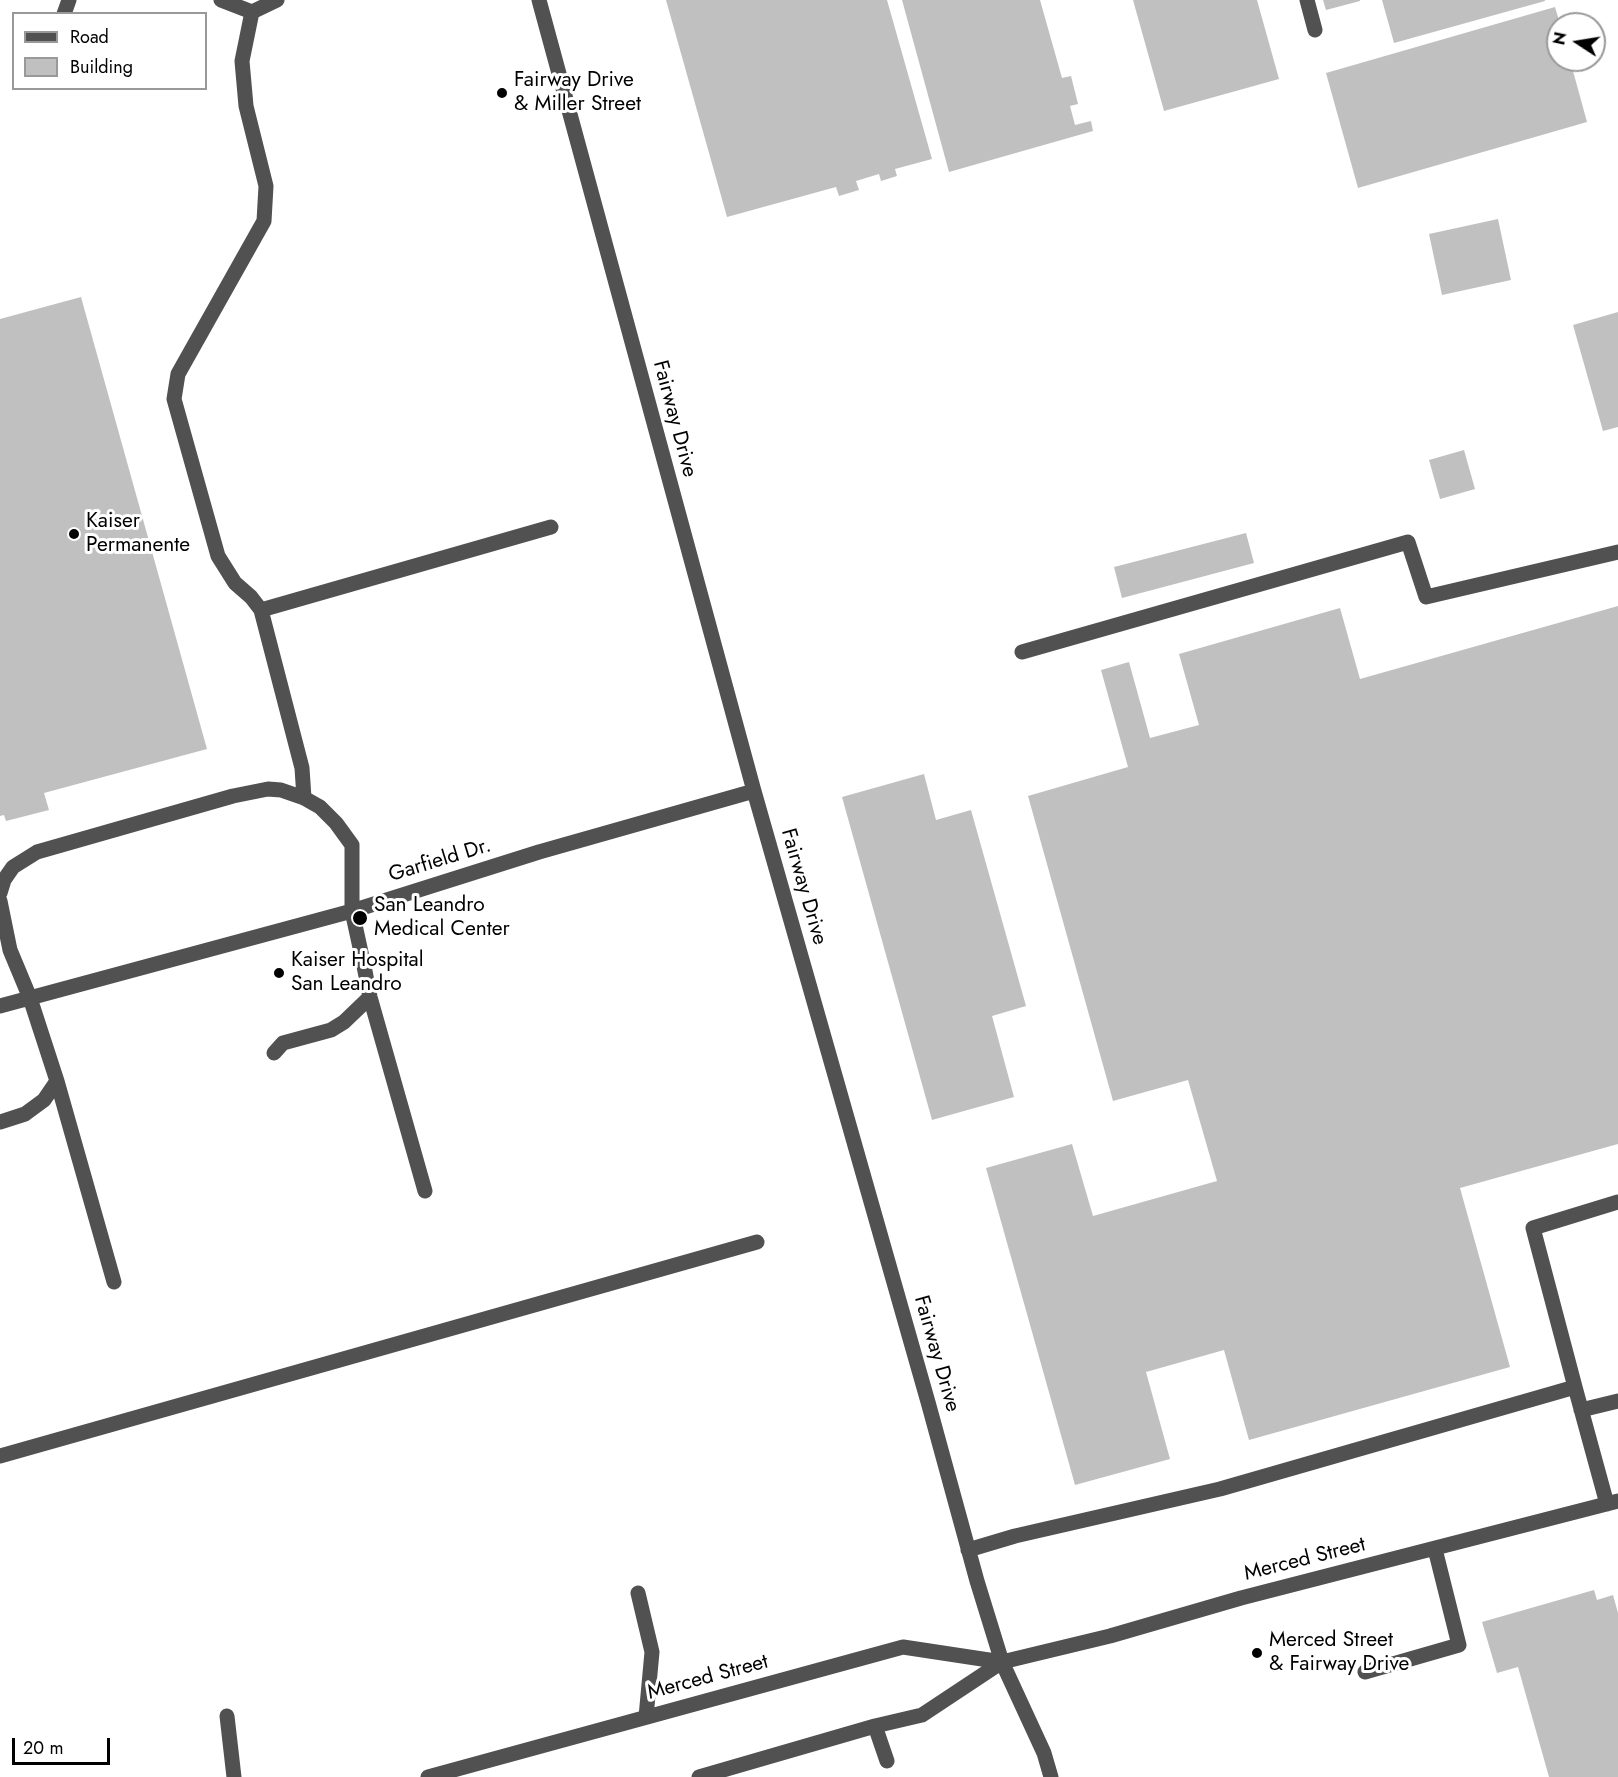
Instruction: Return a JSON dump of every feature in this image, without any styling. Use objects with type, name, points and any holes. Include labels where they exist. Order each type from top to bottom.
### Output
[{"type":"street","points":[[221,0],[252,12],[277,0]]},
{"type":"street","name":"Fairway Drive","points":[[539,0],[754,791],[968,1550],[1002,1662],[1044,1753],[1051,1777]]},
{"type":"street","points":[[1307,0],[1315,30]]},
{"type":"street","points":[[252,12],[242,61],[246,106],[266,186],[264,221],[178,374],[174,399],[218,556],[235,583],[251,597],[261,610],[268,645],[302,768],[304,798]]},
{"type":"street","points":[[261,610],[551,527]]},
{"type":"street","points":[[1022,652],[1408,542],[1426,597],[1618,552]]},
{"type":"street","points":[[0,893],[4,880],[13,867],[37,852],[250,792],[268,789],[281,790],[304,798],[320,807],[336,823],[352,845],[352,910],[370,997],[425,1191]]},
{"type":"street","name":"Garfield Dr.","points":[[0,1006],[352,910],[539,852],[754,791]]},
{"type":"street","points":[[0,901],[10,950],[30,998],[57,1081],[114,1282]]},
{"type":"street","points":[[274,1053],[283,1043],[331,1030],[344,1022],[370,997]]},
{"type":"street","points":[[0,1122],[25,1114],[44,1100],[57,1081]]},
{"type":"street","points":[[1612,1502],[1581,1410],[1533,1228],[1618,1202]]},
{"type":"street","points":[[0,1456],[757,1242]]},
{"type":"street","points":[[968,1550],[1015,1536],[1220,1489],[1575,1387]]},
{"type":"street","points":[[1581,1410],[1618,1401]]},
{"type":"street","name":"Merced Street","points":[[699,1777],[874,1726],[922,1715],[1002,1662],[1110,1636],[1241,1598],[1612,1502]]},
{"type":"street","points":[[1365,1672],[1460,1645],[1435,1549]]},
{"type":"street","points":[[638,1593],[652,1652],[646,1717]]},
{"type":"street","name":"Merced Street","points":[[428,1777],[903,1647],[1002,1662]]},
{"type":"street","points":[[227,1716],[234,1777]]},
{"type":"street","points":[[874,1726],[887,1761]]},
{"type":"building","points":[[666,0],[887,0],[932,159],[895,169],[897,176],[881,181],[879,174],[856,181],[859,190],[839,196],[836,187],[727,217]]},
{"type":"building","points":[[902,0],[1040,0],[1062,78],[1071,76],[1078,104],[1070,106],[1075,125],[1091,121],[1093,131],[949,172]]},
{"type":"building","points":[[1133,0],[1257,0],[1279,79],[1164,111]]},
{"type":"building","points":[[1323,0],[1360,0],[1360,1],[1326,10]]},
{"type":"building","points":[[1382,0],[1545,0],[1545,1],[1394,43]]},
{"type":"building","points":[[1555,7],[1556,12],[1546,12],[1546,72],[1573,72],[1587,122],[1358,188],[1326,73]]},
{"type":"building","points":[[1498,219],[1511,280],[1442,295],[1429,234]]},
{"type":"building","name":"Kaiser Permanente","points":[[81,297],[207,749],[44,793],[49,810],[6,821],[4,815],[0,816],[0,319]]},
{"type":"building","points":[[1618,312],[1618,427],[1603,431],[1573,325]]},
{"type":"building","points":[[1464,450],[1475,489],[1440,499],[1429,460]]},
{"type":"building","points":[[1246,533],[1254,563],[1122,598],[1114,567]]},
{"type":"building","points":[[1618,606],[1618,1144],[1460,1188],[1510,1367],[1249,1440],[1224,1350],[1146,1372],[1170,1459],[1075,1485],[986,1168],[1072,1144],[1093,1216],[1217,1181],[1188,1080],[1113,1101],[1028,796],[1128,767],[1101,670],[1129,662],[1150,738],[1199,725],[1179,654],[1340,608],[1360,679]]},
{"type":"building","points":[[924,774],[936,820],[971,810],[1026,1006],[992,1016],[1014,1097],[932,1120],[842,797]]},
{"type":"building","points":[[1594,1590],[1597,1600],[1613,1595],[1618,1613],[1618,1777],[1549,1777],[1518,1667],[1497,1673],[1482,1622]]},
{"type":"place","name":"Fairway Drive & Miller Street","points":[[502,93]]},
{"type":"place","name":"Kaiser Permanente","points":[[74,534]]},
{"type":"place","name":"San Leandro Medical Center","points":[[360,918]]},
{"type":"place","name":"Kaiser Hospital San Leandro","points":[[279,973]]},
{"type":"place","name":"Merced Street & Fairway Drive","points":[[1257,1653]]}]
